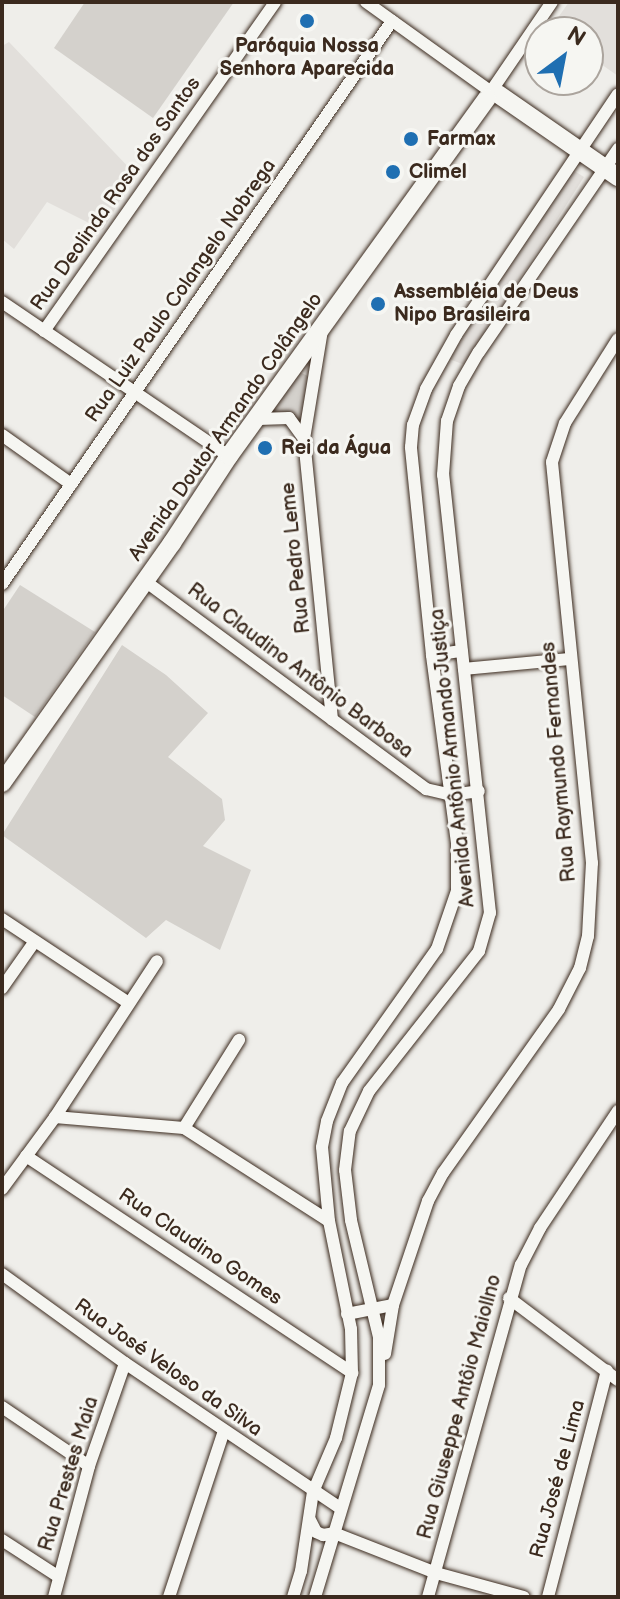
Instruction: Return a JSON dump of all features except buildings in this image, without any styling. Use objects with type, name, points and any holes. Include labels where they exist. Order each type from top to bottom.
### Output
[{"type":"street","name":"Rua Deolinda Rosa dos Santos","points":[[44,331],[275,2]]},
{"type":"street","points":[[366,2],[492,92],[612,172]]},
{"type":"street","name":"Avenida Doutor Armando Colângelo","points":[[2,783],[229,456],[492,92],[552,2]]},
{"type":"street","name":"Rua Luiz Paulo Colangelo Nobrega","points":[[2,584],[392,21]]},
{"type":"street","name":"Avenida Antônio Armando Justiça","points":[[313,1492],[336,1438],[352,1373],[347,1314],[329,1221],[322,1147],[333,1100],[357,1061],[428,965],[450,919],[458,873],[411,447],[418,406],[456,335],[618,94]]},
{"type":"street","name":"Avenida Antônio Armando Justiça","points":[[315,1597],[379,1385],[379,1337],[351,1220],[345,1170],[350,1131],[369,1091],[468,966],[487,932],[489,877],[443,475],[447,421],[459,386],[479,352],[612,172],[618,149]]},
{"type":"street","points":[[2,302],[229,456]]},
{"type":"street","name":"Rua Pedro Leme","points":[[323,325],[304,439],[332,720]]},
{"type":"street","name":"Rua Raymundo Fernandes","points":[[379,1385],[393,1305],[416,1231],[443,1173],[559,1009],[580,968],[588,936],[592,863],[569,659],[552,462],[565,423],[618,339]]},
{"type":"street","points":[[258,419],[289,418],[304,439]]},
{"type":"street","points":[[2,435],[71,484]]},
{"type":"street","name":"Rua Claudino Antônio Barbosa","points":[[145,581],[426,789],[451,795],[479,791]]},
{"type":"street","points":[[432,655],[462,651]]},
{"type":"street","points":[[464,669],[569,659]]},
{"type":"street","points":[[2,919],[129,1003]]},
{"type":"street","points":[[2,988],[35,941]]},
{"type":"street","points":[[2,1189],[55,1117],[157,961]]},
{"type":"street","points":[[184,1128],[239,1040]]},
{"type":"street","name":"Rua Giuseppe Antôio Maiollno","points":[[428,1597],[509,1298],[540,1228],[618,1111]]},
{"type":"street","points":[[55,1117],[184,1128],[329,1221]]},
{"type":"street","name":"Rua Claudino Gomes","points":[[26,1156],[352,1373]]},
{"type":"street","name":"Rua José Veloso da Silva","points":[[2,1274],[125,1363],[340,1508]]},
{"type":"street","points":[[509,1298],[618,1380]]},
{"type":"street","points":[[347,1314],[393,1305]]},
{"type":"street","name":"Rua Prestes Maia","points":[[54,1597],[89,1466],[125,1363]]},
{"type":"street","name":"Rua José de Lima","points":[[548,1597],[607,1371]]},
{"type":"street","points":[[2,1407],[89,1466]]},
{"type":"street","points":[[169,1597],[224,1431]]},
{"type":"street","points":[[293,1597],[313,1492]]},
{"type":"street","points":[[310,1520],[316,1532],[334,1533],[436,1573],[524,1597]]},
{"type":"street","points":[[2,1540],[59,1577]]},
{"type":"shaded area","points":[[85,2],[234,2],[153,118],[54,48]]},
{"type":"shaded area","points":[[569,2],[618,2],[618,76],[604,66],[604,16],[559,16]]},
{"type":"shaded area","points":[[9,42],[135,174],[103,230],[47,202],[14,249],[2,239],[2,46]]},
{"type":"shaded area","points":[[571,169],[584,177],[465,365],[449,359]]},
{"type":"shaded area","points":[[295,370],[308,376],[301,422],[288,413],[269,411]]},
{"type":"shaded area","points":[[20,585],[95,632],[35,717],[2,695],[2,612]]},
{"type":"shaded area","points":[[122,645],[166,675],[208,713],[168,757],[222,799],[225,820],[203,846],[251,870],[220,950],[166,920],[146,938],[2,835]]},
{"type":"place","name":"Paróquia Nossa Senhora Aparecida","points":[[307,21]]},
{"type":"place","name":"Farmax","points":[[411,139]]},
{"type":"place","name":"Climel","points":[[393,172]]},
{"type":"place","name":"Assembléia de Deus Nipo Brasileira","points":[[378,304]]},
{"type":"place","name":"Rei da Água","points":[[265,448]]}]
